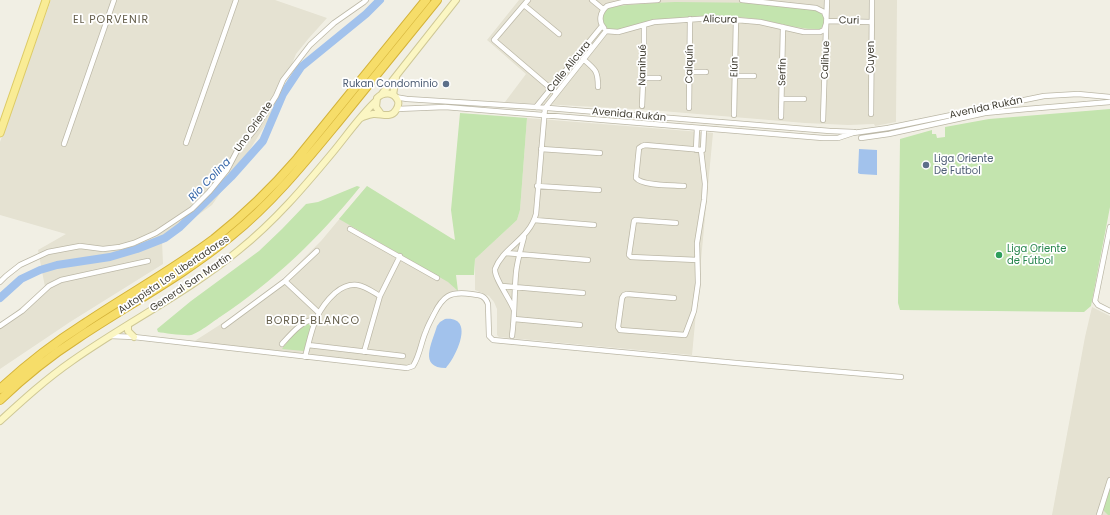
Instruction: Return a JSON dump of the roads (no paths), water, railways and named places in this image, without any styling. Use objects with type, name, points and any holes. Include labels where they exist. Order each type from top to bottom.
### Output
[{"type":"highway","name":"Autopista Los Libertadores","points":[[0,389],[57,342],[200,249],[247,211],[287,170],[426,0]]},
{"type":"highway","name":"Autopista Los Libertadores","points":[[0,400],[58,352],[200,259],[250,221],[302,166],[437,0]]},
{"type":"main road","points":[[0,133],[46,0]]},
{"type":"street","points":[[64,144],[114,0]]},
{"type":"street","points":[[186,143],[236,0]]},
{"type":"street","name":"Uno Oriente","points":[[0,282],[20,265],[48,252],[80,246],[109,248],[134,243],[156,233],[192,209],[209,192],[227,170],[237,151],[256,128],[276,96],[283,80],[310,45],[334,23],[366,0]]},
{"type":"street","points":[[381,114],[376,107],[376,101],[456,0]]},
{"type":"street","points":[[528,0],[494,40],[556,94]]},
{"type":"street","points":[[592,0],[604,9]]},
{"type":"street","points":[[606,31],[602,26],[600,19],[604,9],[613,4],[658,0]]},
{"type":"street","points":[[742,0],[782,2],[820,9],[824,12],[827,21]]},
{"type":"street","name":"Calihue","points":[[823,120],[827,0]]},
{"type":"street","name":"Cuyen","points":[[871,114],[872,0]]},
{"type":"street","points":[[524,5],[559,34]]},
{"type":"street","name":"Alicura","points":[[606,31],[618,32],[669,20],[712,18],[736,19],[804,32],[820,32],[824,30],[827,21]]},
{"type":"street","name":"Calquín","points":[[689,108],[690,19]]},
{"type":"street","name":"Elún","points":[[734,115],[736,19]]},
{"type":"street","name":"Curi","points":[[827,21],[872,22]]},
{"type":"street","name":"Nanihué","points":[[642,106],[644,25]]},
{"type":"street","name":"Calle Alicura","points":[[536,107],[602,26]]},
{"type":"street","name":"Serfin","points":[[781,117],[783,27]]},
{"type":"street","name":"Calle Alicura","points":[[545,108],[606,31]]},
{"type":"street","points":[[583,60],[596,69],[598,76],[598,88]]},
{"type":"street","points":[[690,72],[706,72]]},
{"type":"street","points":[[394,96],[394,82],[397,73]]},
{"type":"street","points":[[735,76],[754,76]]},
{"type":"street","points":[[643,78],[659,78]]},
{"type":"street","points":[[359,119],[368,115],[390,115],[397,109],[398,101],[394,96],[389,93],[381,95]]},
{"type":"street","name":"Avenida Rukán","points":[[397,109],[437,107],[704,129],[838,138],[1048,96],[1078,94],[1110,97]]},
{"type":"street","name":"Avenida Rukán","points":[[394,96],[407,99],[536,107],[830,131],[863,132]]},
{"type":"street","points":[[782,99],[804,99]]},
{"type":"street","name":"General San Martín","points":[[0,421],[71,361],[198,281],[252,240],[294,198],[359,119],[376,101]]},
{"type":"street","points":[[861,138],[889,134],[985,114],[1110,102]]},
{"type":"street","points":[[473,110],[474,104]]},
{"type":"street","points":[[514,310],[502,286],[496,278],[495,269],[506,253],[524,235],[534,220],[545,108]]},
{"type":"street","points":[[640,116],[640,124]]},
{"type":"street","points":[[735,131],[736,123]]},
{"type":"street","points":[[674,298],[624,295],[622,298],[618,327],[620,330],[685,335],[694,311],[698,283],[698,234],[704,192],[704,170],[697,128]]},
{"type":"street","points":[[700,150],[704,129]]},
{"type":"street","points":[[684,186],[646,183],[638,180],[636,178],[639,148],[645,145],[700,150]]},
{"type":"street","points":[[542,149],[600,153]]},
{"type":"street","points":[[538,186],[599,190]]},
{"type":"street","points":[[534,220],[594,225]]},
{"type":"street","points":[[676,224],[635,220],[629,256],[697,260]]},
{"type":"street","points":[[1110,227],[1095,300],[1096,303],[1110,311]]},
{"type":"street","points":[[350,229],[437,278]]},
{"type":"street","points":[[512,336],[515,287],[519,254],[524,235]]},
{"type":"street","points":[[224,326],[285,281],[317,251]]},
{"type":"street","points":[[506,253],[588,260]]},
{"type":"street","points":[[364,352],[380,296],[400,256]]},
{"type":"street","points":[[0,326],[22,311],[49,286],[61,280],[148,261]]},
{"type":"street","points":[[285,281],[318,312]]},
{"type":"street","points":[[305,357],[318,312],[325,302],[340,289],[349,285],[358,285],[380,296]]},
{"type":"street","points":[[502,286],[583,293]]},
{"type":"street","points":[[110,336],[134,336],[407,368],[413,366],[416,361],[425,331],[442,300],[450,295],[462,292],[480,295],[486,300],[488,304],[489,336],[493,340],[728,363],[901,377]]},
{"type":"street","points":[[282,344],[294,330],[311,319],[316,320]]},
{"type":"street","points":[[514,319],[580,324]]},
{"type":"street","points":[[128,325],[128,331],[134,336]]},
{"type":"street","points":[[308,345],[403,356]]},
{"type":"street","points":[[1101,514],[1110,480]]},
{"type":"water","points":[[859,149],[877,150],[877,175],[858,173]]},
{"type":"water","points":[[445,319],[454,320],[460,324],[462,330],[458,347],[446,368],[437,367],[432,364],[429,353],[437,326]]},
{"type":"waterway","name":"Río Colina","points":[[0,298],[21,279],[40,270],[57,265],[110,257],[137,249],[165,238],[180,227],[231,177],[263,141],[283,94],[301,67],[366,14],[380,0]]},
{"type":"place","name":"Rukan Condominio","points":[[446,84]]},
{"type":"place","name":"Liga Oriente De Futbol","points":[[926,165]]},
{"type":"place","name":"Liga Oriente de Fútbol","points":[[999,255]]},
{"type":"district","name":"EL PORVENIR","points":[[111,20]]},
{"type":"district","name":"BORDE BLANCO","points":[[313,321]]}]
